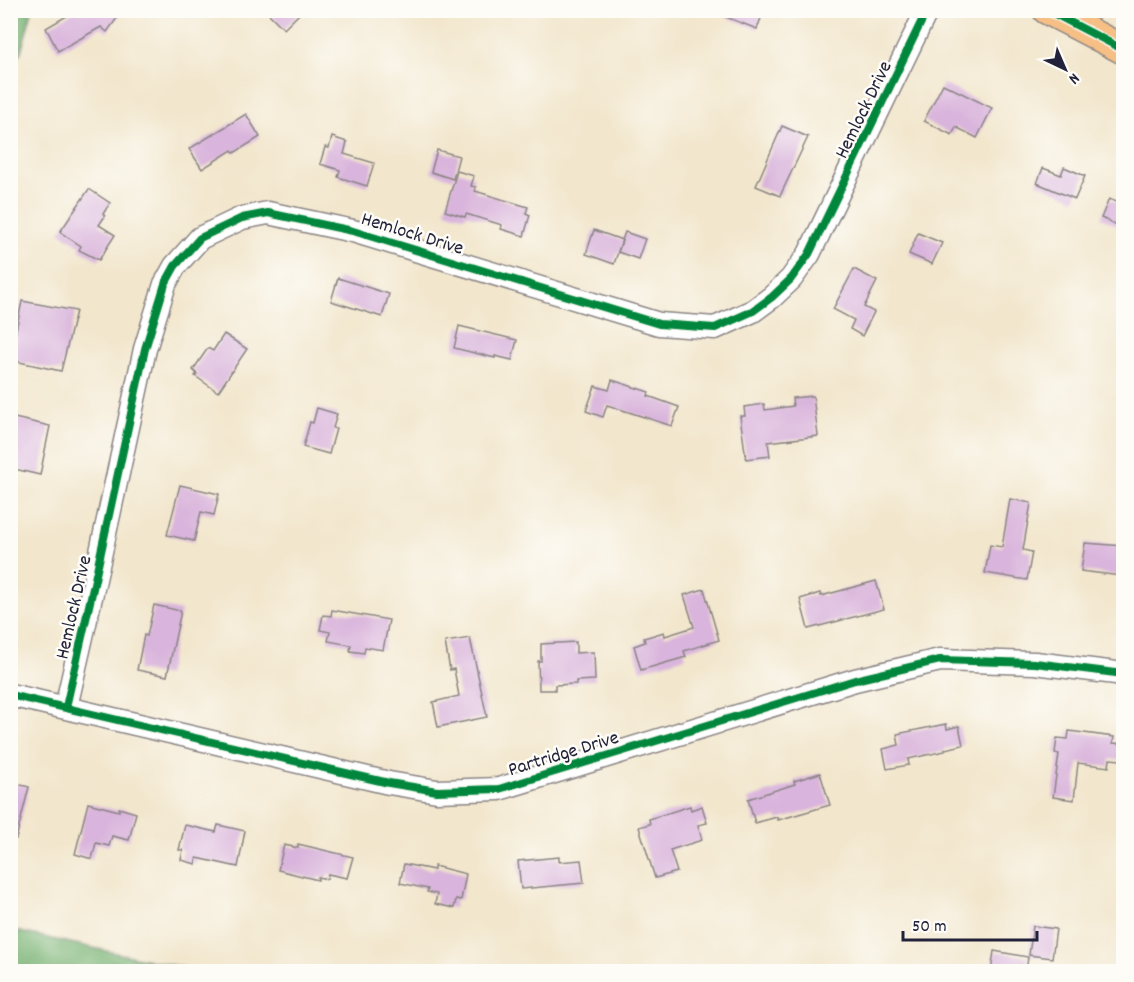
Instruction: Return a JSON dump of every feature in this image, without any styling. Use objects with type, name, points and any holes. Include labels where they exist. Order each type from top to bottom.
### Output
[{"type":"main road","points":[[1047,10],[1124,50]]},
{"type":"street","name":"Hemlock Drive","points":[[66,706],[145,349],[165,284],[175,266],[200,238],[242,218],[268,213],[353,231],[658,324],[714,328],[753,311],[772,297],[790,279],[809,254],[873,126],[927,10]]},
{"type":"street","name":"Partridge Drive","points":[[10,695],[66,706],[354,776],[437,791],[499,789],[855,680],[940,660],[1035,663],[1124,674]]},
{"type":"green space","points":[[11,10],[32,11],[21,52],[11,67]]},
{"type":"green space","points":[[11,930],[198,971],[11,971]]},
{"type":"building","points":[[77,10],[123,10],[107,32],[101,27],[58,51],[46,28]]},
{"type":"building","points":[[265,10],[303,10],[284,29]]},
{"type":"building","points":[[713,10],[764,10],[757,29],[713,12]]},
{"type":"building","points":[[943,84],[992,108],[977,138],[956,127],[952,135],[924,121]]},
{"type":"building","points":[[246,114],[260,137],[234,153],[232,150],[202,169],[189,149]]},
{"type":"building","points":[[782,126],[808,137],[780,196],[756,186]]},
{"type":"building","points":[[332,137],[347,142],[344,154],[374,163],[367,186],[338,177],[340,170],[320,164],[325,147],[329,148]]},
{"type":"building","points":[[437,150],[459,156],[453,179],[431,172]]},
{"type":"building","points":[[1064,167],[1085,176],[1075,199],[1037,183],[1043,168],[1061,175]]},
{"type":"building","points":[[457,171],[474,176],[471,186],[476,187],[475,191],[528,207],[526,213],[530,215],[524,236],[501,229],[502,225],[466,214],[465,217],[445,211]]},
{"type":"building","points":[[89,189],[110,203],[99,225],[115,235],[99,260],[79,250],[81,246],[60,232]]},
{"type":"building","points":[[1109,199],[1124,205],[1124,228],[1101,218]]},
{"type":"building","points":[[594,230],[622,240],[614,264],[586,254]]},
{"type":"building","points":[[625,232],[645,239],[638,259],[618,252]]},
{"type":"building","points":[[918,233],[942,243],[932,264],[909,254]]},
{"type":"building","points":[[854,269],[877,281],[864,307],[874,312],[862,336],[850,329],[854,320],[833,309]]},
{"type":"building","points":[[338,278],[389,294],[382,317],[331,301]]},
{"type":"building","points":[[22,301],[76,311],[61,371],[10,360]]},
{"type":"building","points":[[459,326],[517,340],[512,360],[454,348]]},
{"type":"building","points":[[224,334],[247,349],[218,392],[195,376],[197,374],[193,370],[208,348],[213,351]]},
{"type":"building","points":[[612,380],[649,392],[648,396],[679,407],[672,426],[607,405],[603,417],[586,411],[595,386],[609,390]]},
{"type":"building","points":[[813,396],[818,436],[768,442],[770,456],[746,459],[740,416],[745,416],[744,407],[764,404],[765,410],[793,406],[792,398]]},
{"type":"building","points":[[317,408],[337,414],[333,428],[336,429],[329,454],[303,447],[310,422],[313,423]]},
{"type":"building","points":[[10,417],[50,426],[40,475],[10,468]]},
{"type":"building","points":[[180,485],[219,494],[214,515],[201,512],[194,541],[167,535]]},
{"type":"building","points":[[1010,499],[1031,503],[1023,550],[1032,552],[1027,580],[985,573],[990,545],[1002,547]]},
{"type":"building","points":[[1085,543],[1124,546],[1124,569],[1122,569],[1121,576],[1081,571]]},
{"type":"building","points":[[876,581],[884,609],[808,629],[800,599],[820,593],[821,596]]},
{"type":"building","points":[[704,589],[719,640],[684,651],[686,657],[641,670],[634,646],[645,642],[644,638],[664,632],[665,636],[694,627],[684,595]]},
{"type":"building","points":[[154,605],[181,611],[167,676],[137,670],[144,635],[147,636]]},
{"type":"building","points":[[332,610],[389,620],[383,650],[365,647],[364,653],[350,651],[351,645],[328,641],[330,632],[320,630],[323,615],[331,616]]},
{"type":"building","points":[[470,638],[487,717],[438,727],[433,702],[459,696],[454,669],[450,670],[445,642]]},
{"type":"building","points":[[576,642],[576,653],[594,652],[595,680],[555,685],[555,690],[539,690],[538,661],[541,661],[541,644]]},
{"type":"building","points":[[946,724],[947,729],[959,726],[963,745],[908,759],[909,765],[887,769],[883,749],[899,745],[897,734]]},
{"type":"building","points":[[1069,731],[1114,737],[1113,743],[1123,744],[1121,760],[1110,759],[1109,767],[1078,763],[1074,800],[1053,797],[1059,754],[1055,753],[1057,738],[1068,739]]},
{"type":"building","points":[[820,773],[830,805],[778,820],[777,817],[755,823],[748,799],[795,784],[794,781]]},
{"type":"building","points":[[10,782],[29,787],[16,839],[10,839]]},
{"type":"building","points":[[88,803],[136,813],[129,840],[112,836],[109,846],[96,843],[92,859],[75,854]]},
{"type":"building","points":[[690,806],[691,810],[702,806],[707,823],[698,825],[702,840],[670,850],[677,872],[655,878],[639,827],[650,824],[649,819]]},
{"type":"building","points":[[185,825],[216,832],[218,825],[245,831],[238,867],[197,858],[196,864],[181,860],[183,850],[179,850]]},
{"type":"building","points":[[298,844],[353,857],[347,878],[328,874],[327,879],[318,877],[318,880],[278,870],[284,845],[298,848]]},
{"type":"building","points":[[559,857],[559,862],[581,860],[584,883],[521,889],[518,861]]},
{"type":"building","points":[[404,864],[434,870],[434,866],[466,874],[461,900],[456,899],[454,908],[435,904],[437,894],[427,892],[428,889],[400,883]]},
{"type":"building","points":[[1033,926],[1056,929],[1052,958],[1029,955]]},
{"type":"building","points":[[994,951],[1028,957],[1026,972],[991,972]]},
{"type":"cycle path","points":[[66,707],[145,349],[165,284],[175,266],[200,238],[242,218],[268,213],[353,231],[659,324],[715,328],[753,311],[772,297],[791,279],[809,254],[927,10]]},
{"type":"cycle path","points":[[1047,10],[1124,50]]},
{"type":"cycle path","points":[[10,695],[389,783],[437,791],[499,789],[855,680],[940,660],[1035,663],[1124,674]]}]
